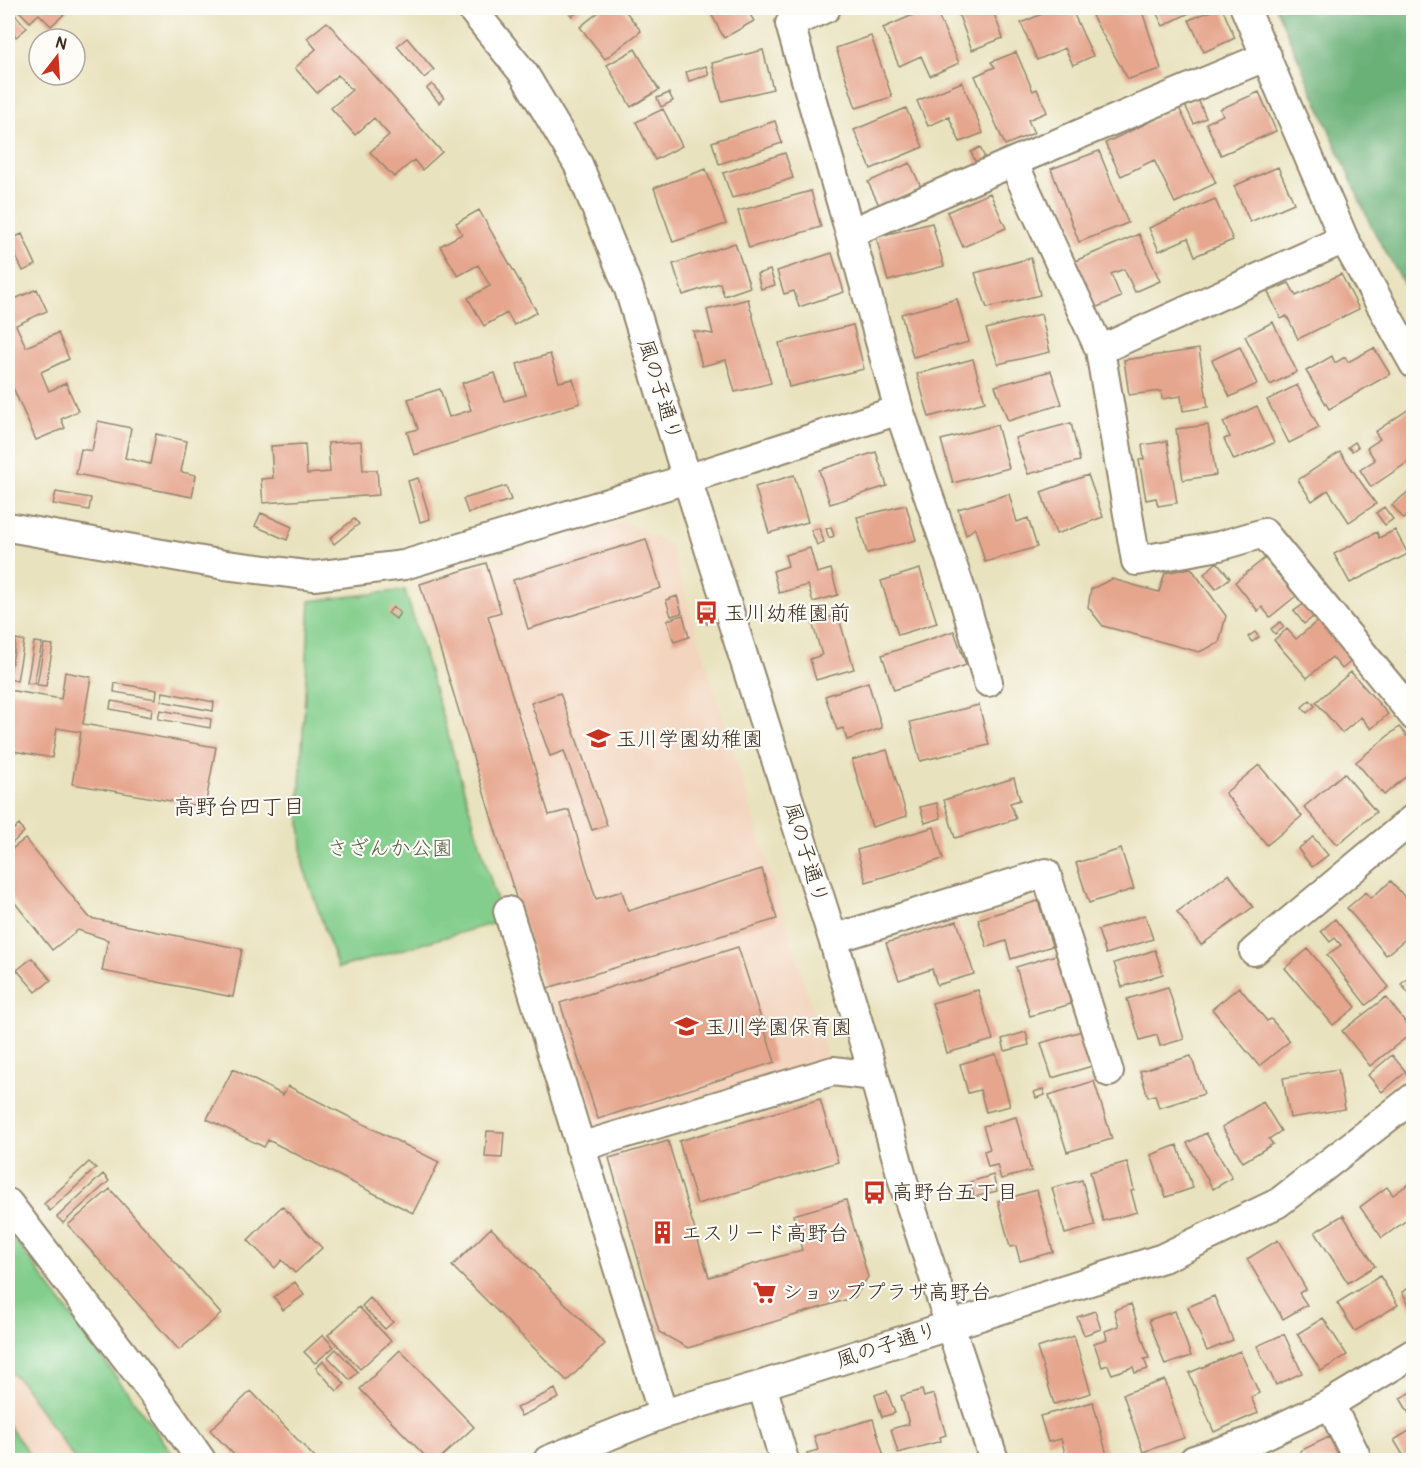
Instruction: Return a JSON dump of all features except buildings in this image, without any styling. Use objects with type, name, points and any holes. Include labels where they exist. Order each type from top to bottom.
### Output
[{"type":"street","name":"風の子通り","points":[[471,8],[525,74],[578,164],[629,289],[832,939],[905,1188],[949,1324],[762,1385],[663,1414],[548,1461]]},
{"type":"street","points":[[826,8],[786,16],[850,233],[898,410],[963,596],[988,682]]},
{"type":"street","points":[[1245,8],[1344,239],[1413,364]]},
{"type":"street","points":[[850,233],[1267,56]]},
{"type":"street","points":[[1013,162],[1100,350],[1136,561],[1219,546],[1264,533],[1413,716]]},
{"type":"street","points":[[1100,350],[1344,239]]},
{"type":"street","points":[[8,527],[225,565],[314,576],[404,565],[687,479],[898,410]]},
{"type":"street","points":[[1254,951],[1413,818]]},
{"type":"street","points":[[832,939],[1046,873],[1108,1072]]},
{"type":"street","points":[[508,911],[663,1414]]},
{"type":"street","points":[[580,1147],[833,1071],[874,1076]]},
{"type":"street","points":[[994,1461],[949,1324],[1163,1258],[1278,1203],[1413,1097]]},
{"type":"street","points":[[8,1203],[169,1414],[201,1461]]},
{"type":"street","points":[[1194,1461],[1252,1441],[1330,1404],[1413,1353]]},
{"type":"street","points":[[762,1385],[784,1461]]},
{"type":"street","points":[[1330,1404],[1355,1454]]},
{"type":"shaded area","name":"玉川学園幼稚園","points":[[624,522],[670,545],[828,1059],[590,1131],[518,895],[415,584]]},
{"type":"shaded area","points":[[8,1370],[22,1383],[75,1460],[8,1460]]},
{"type":"green space","points":[[1276,8],[1413,8],[1413,300],[1371,226]]},
{"type":"green space","name":"さざんか公園","points":[[405,590],[499,908],[498,922],[338,968],[303,865],[299,805],[310,601]]},
{"type":"green space","points":[[8,1230],[177,1460],[75,1460],[22,1383],[8,1370]]},
{"type":"green space","points":[[8,1425],[34,1460],[8,1460]]},
{"type":"place","name":"玉川幼稚園前","points":[[706,613]]},
{"type":"place","name":"玉川学園幼稚園","points":[[598,739]]},
{"type":"place","name":"玉川学園保育園","points":[[687,1027]]},
{"type":"place","name":"高野台五丁目","points":[[874,1192]]},
{"type":"place","name":"エスリード高野台","points":[[663,1233]]},
{"type":"place","name":"ショッププラザ高野台","points":[[764,1292]]},
{"type":"district","name":"高野台四丁目","points":[[239,807]]}]
